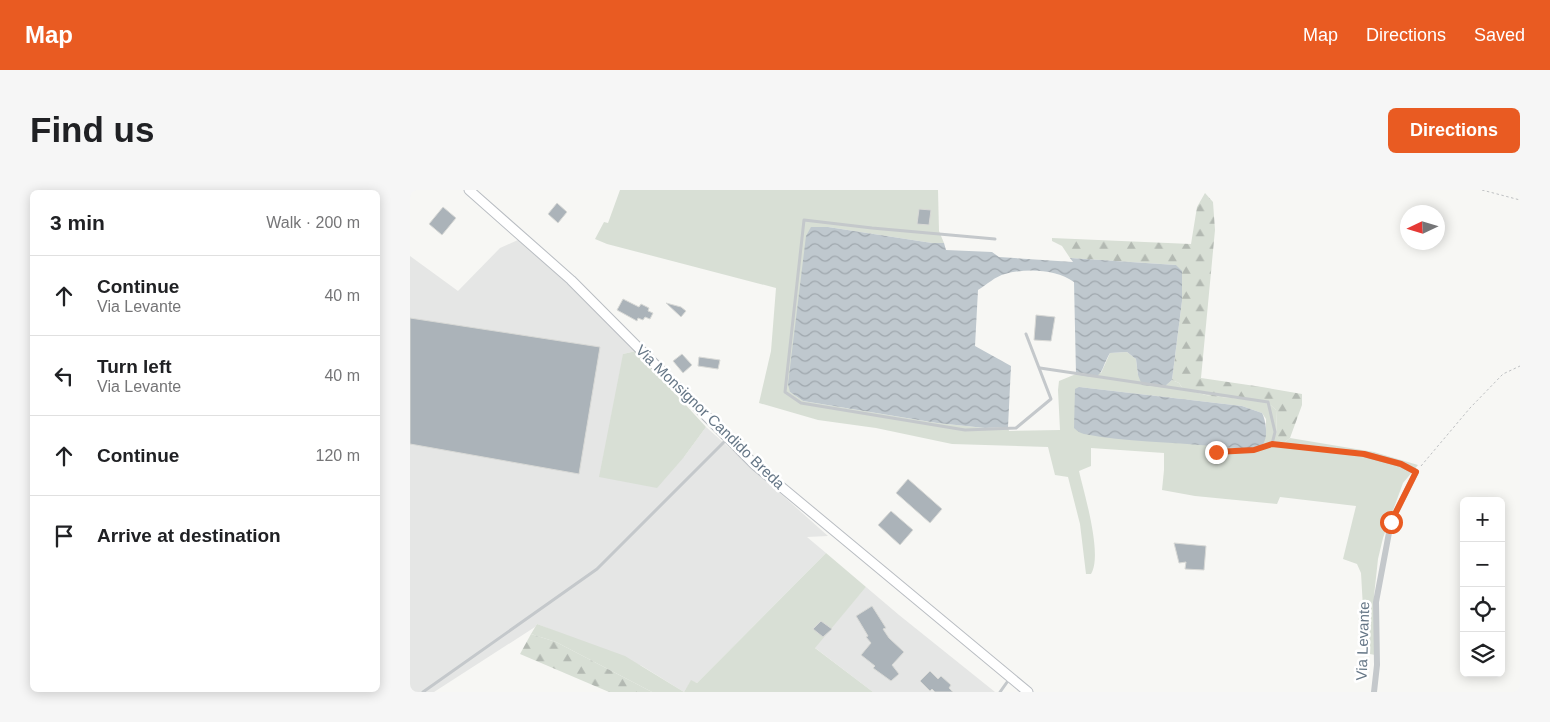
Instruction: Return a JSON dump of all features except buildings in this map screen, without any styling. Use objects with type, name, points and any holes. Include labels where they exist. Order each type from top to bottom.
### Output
[{"type":"main road","name":"Via Monsignor Candido Breda","points":[[469,190],[571,280],[755,465],[1028,692]]},
{"type":"street","points":[[1364,454],[1401,464],[1416,472]]},
{"type":"street","name":"Via Levante","points":[[1374,692],[1377,665],[1376,602],[1391,522],[1416,472]]},
{"type":"lane","points":[[995,239],[804,220],[785,392],[801,403],[965,430],[1016,428],[1051,398],[1026,334]]},
{"type":"lane","points":[[1039,368],[1268,402],[1274,432],[1272,444]]},
{"type":"lane","points":[[423,692],[597,569],[728,438]]},
{"type":"lane","points":[[1216,452],[1254,450],[1272,444],[1364,454]]},
{"type":"lane","points":[[1000,692],[1011,678]]},
{"type":"path","points":[[1482,190],[1520,200]]},
{"type":"path","points":[[1416,472],[1483,394],[1503,374],[1520,366]]},
{"type":"shaded area","points":[[520,239],[580,292],[636,351],[623,354],[684,457],[706,427],[828,536],[807,537],[826,553],[697,683],[691,681],[684,692],[642,666],[537,624],[434,692],[410,692],[410,256],[458,291],[500,248]]},
{"type":"shaded area","points":[[866,587],[995,692],[873,692],[814,647]]},
{"type":"green space","points":[[620,190],[938,190],[939,231],[944,243],[932,243],[828,227],[811,228],[790,392],[803,401],[937,423],[985,428],[1008,427],[1009,431],[1060,430],[1059,381],[1076,374],[1101,373],[1110,353],[1127,352],[1136,359],[1138,375],[1164,387],[1172,380],[1179,383],[1183,389],[1210,396],[1266,401],[1276,410],[1277,435],[1282,444],[1290,438],[1374,452],[1418,465],[1403,483],[1383,538],[1378,559],[1374,596],[1375,655],[1370,654],[1364,649],[1362,634],[1364,626],[1358,619],[1363,608],[1361,573],[1357,564],[1343,559],[1356,506],[1280,497],[1277,504],[1195,496],[1162,490],[1164,453],[1091,448],[1091,466],[1079,471],[1088,508],[1095,553],[1091,574],[1086,574],[1080,524],[1068,477],[1055,475],[1048,447],[952,444],[876,428],[818,420],[759,403],[771,351],[776,288],[607,244],[595,239],[604,222],[608,223]],"holes":[[[1079,387],[1242,406],[1262,413],[1266,419],[1266,434]]]},
{"type":"green space","points":[[1205,193],[1213,202],[1215,230],[1201,378],[1302,394],[1302,405],[1290,438],[1282,444],[1277,436],[1276,410],[1266,401],[1210,396],[1183,389],[1179,383],[1172,380],[1182,301],[1176,265],[1070,258],[1062,246],[1052,241],[1052,238],[1191,244],[1197,207]]},
{"type":"green space","points":[[636,351],[706,427],[684,457],[657,488],[599,477],[623,354]]},
{"type":"green space","points":[[826,553],[866,587],[815,648],[873,692],[684,692],[691,680],[697,683]]},
{"type":"green space","points":[[537,624],[625,656],[684,692],[652,692],[556,642],[531,634]]},
{"type":"green space","points":[[531,634],[556,642],[652,692],[609,692],[520,654]]},
{"type":"water","points":[[811,227],[828,227],[932,243],[944,243],[946,250],[992,252],[999,257],[1073,262],[1070,258],[1176,265],[1182,271],[1182,301],[1172,380],[1164,387],[1142,385],[1138,375],[1136,359],[1127,352],[1110,353],[1102,371],[1096,376],[1076,374],[1074,282],[1059,274],[1031,270],[1002,275],[978,290],[975,346],[1011,366],[1008,427],[985,428],[937,423],[803,401],[790,392],[788,384],[806,236]]},
{"type":"water","points":[[1079,387],[1242,406],[1262,413],[1266,426],[1265,441],[1259,447],[1237,448],[1132,440],[1083,434],[1074,428],[1075,389]]},
{"type":"route","points":[[1216,452],[1254,450],[1272,444],[1364,454],[1401,464],[1416,472],[1391,522]]}]
